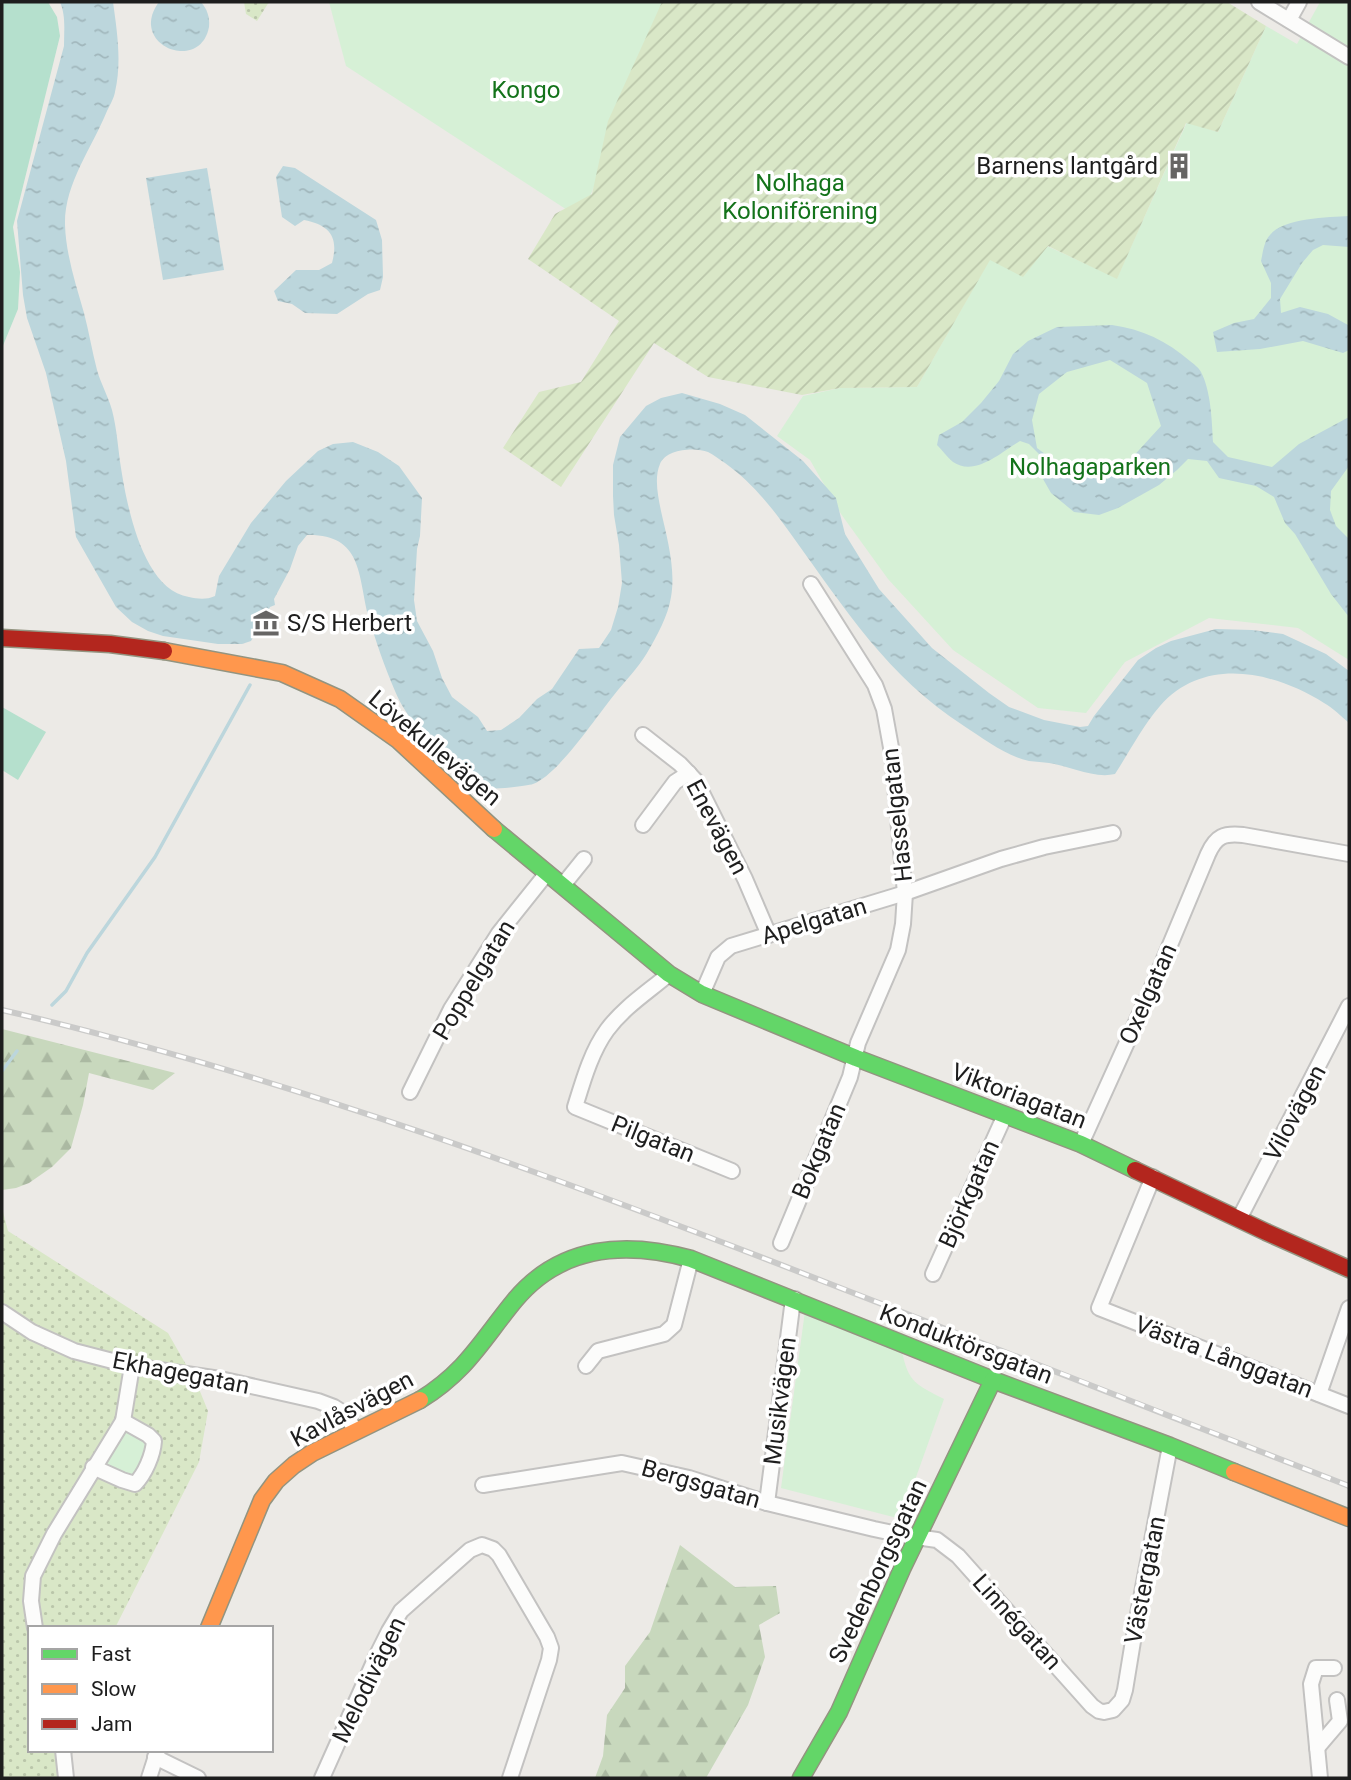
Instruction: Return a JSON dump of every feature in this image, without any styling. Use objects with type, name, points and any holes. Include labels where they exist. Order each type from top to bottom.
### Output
[{"type":"street","points":[[1259,2],[1349,57]]},
{"type":"street","points":[[1289,20],[1299,2]]},
{"type":"street","name":"Hasselgatan","points":[[811,584],[875,685],[884,709],[892,753],[905,893],[903,924],[898,950],[858,1043],[856,1058]]},
{"type":"street","name":"Lövekullevägen","points":[[2,639],[150,648],[282,674],[340,699],[398,740],[481,818],[669,974]]},
{"type":"street","name":"Enevägen","points":[[643,735],[680,764],[696,781],[745,879],[769,935]]},
{"type":"street","points":[[643,825],[675,782],[689,774]]},
{"type":"street","name":"Apelgatan","points":[[702,994],[718,957],[732,946],[905,893],[1001,859],[1113,833]]},
{"type":"street","name":"Oxelgatan","points":[[1081,1144],[1213,844],[1220,837],[1233,834],[1349,854]]},
{"type":"street","points":[[563,885],[584,859]]},
{"type":"street","name":"Poppelgatan","points":[[410,1092],[451,1009],[499,933],[547,873]]},
{"type":"street","name":"Viktoriagatan","points":[[669,974],[702,994],[856,1058],[1081,1144],[1349,1269]]},
{"type":"street","name":"Pilgatan","points":[[669,974],[629,1006],[607,1030],[586,1072],[575,1107],[732,1171]]},
{"type":"street","name":"Vilovägen","points":[[1239,1219],[1349,1006]]},
{"type":"street","name":"Bokgatan","points":[[781,1243],[856,1058]]},
{"type":"street","name":"Björkgatan","points":[[933,1274],[1005,1115]]},
{"type":"street","name":"Västra Långgatan","points":[[1153,1177],[1099,1308],[1349,1406]]},
{"type":"street","name":"Konduktörsgatan","points":[[561,1263],[593,1252],[621,1248],[667,1251],[1349,1518]]},
{"type":"street","points":[[586,1366],[598,1351],[664,1334],[674,1325],[691,1259]]},
{"type":"street","name":"Kavlåsvägen","points":[[210,1626],[259,1508],[274,1484],[294,1464],[435,1390],[460,1370],[508,1307],[528,1286],[561,1263]]},
{"type":"street","name":"Musikvägen","points":[[767,1503],[795,1299]]},
{"type":"street","points":[[1319,1394],[1349,1308]]},
{"type":"street","name":"Ekhagegatan","points":[[2,1312],[32,1332],[74,1351],[132,1366],[220,1379],[334,1406],[345,1414],[356,1431]]},
{"type":"street","points":[[35,1626],[31,1601],[33,1576],[54,1534],[122,1421],[132,1366]]},
{"type":"street","name":"Svedenborgsgatan","points":[[801,1778],[839,1712],[917,1538],[993,1380]]},
{"type":"street","points":[[93,1467],[128,1483],[135,1484],[140,1479],[154,1448],[154,1441],[122,1421]]},
{"type":"street","name":"Västergatan","points":[[1112,1710],[1118,1705],[1125,1690],[1170,1446]]},
{"type":"street","name":"Bergsgatan","points":[[483,1485],[622,1463],[689,1478],[767,1503],[917,1538]]},
{"type":"street","name":"Linnégatan","points":[[917,1538],[937,1539],[958,1556],[1091,1706],[1098,1711],[1112,1710]]},
{"type":"street","name":"Melodivägen","points":[[322,1778],[388,1631],[401,1611],[470,1550],[482,1545],[493,1549],[499,1555],[551,1648],[550,1660],[510,1778]]},
{"type":"street","points":[[1320,1778],[1311,1684],[1316,1668],[1334,1668]]},
{"type":"street","points":[[1317,1748],[1340,1721],[1337,1699]]},
{"type":"street","points":[[63,1752],[66,1778]]},
{"type":"street","points":[[149,1778],[157,1754],[198,1778]]},
{"type":"green space","points":[[2,2],[48,2],[57,17],[60,36],[13,227],[20,272],[18,309],[2,348]]},
{"type":"green space","points":[[244,2],[269,2],[257,21],[246,14]]},
{"type":"green space","name":"Kongo","points":[[329,2],[668,2],[581,219],[346,66]]},
{"type":"green space","name":"Nolhaga Koloniförening","points":[[662,2],[1227,2],[1266,26],[1218,132],[1186,123],[1117,279],[1048,246],[1023,277],[990,260],[917,387],[840,388],[802,395],[708,377],[654,343],[561,487],[503,448],[539,392],[581,382],[619,321],[528,259],[555,214],[592,194],[608,121]]},
{"type":"green space","name":"Nolhagaparken","points":[[1320,2],[1349,2],[1349,660],[1298,628],[1209,618],[1125,662],[1086,713],[1038,708],[953,650],[888,579],[841,514],[810,460],[777,436],[803,396],[840,388],[917,387],[990,259],[1047,246],[1117,278],[1187,122],[1218,132],[1266,26],[1297,44]]},
{"type":"green space","points":[[2,707],[46,732],[18,780],[2,770]]},
{"type":"green space","points":[[2,1029],[175,1073],[153,1090],[89,1073],[71,1148],[52,1167],[29,1183],[2,1190]]},
{"type":"green space","points":[[2,1208],[8,1231],[168,1333],[197,1384],[208,1411],[199,1462],[116,1626],[28,1626],[28,1752],[73,1752],[67,1778],[2,1778]]},
{"type":"green space","points":[[805,1311],[902,1351],[907,1370],[915,1382],[944,1399],[901,1519],[781,1488]]},
{"type":"green space","points":[[123,1425],[152,1443],[135,1481],[97,1466]]},
{"type":"green space","points":[[680,1545],[735,1587],[776,1586],[780,1613],[759,1625],[765,1657],[748,1705],[706,1778],[595,1778],[603,1756],[607,1715],[625,1688],[625,1666],[650,1632]]},
{"type":"water","points":[[60,2],[113,2],[118,58],[115,92],[69,195],[65,225],[67,247],[97,370],[114,417],[133,524],[149,563],[173,591],[196,598],[215,596],[219,576],[251,523],[286,481],[318,451],[333,444],[353,442],[378,452],[399,466],[422,498],[414,600],[417,621],[433,651],[442,678],[452,697],[478,717],[487,731],[501,730],[552,689],[579,649],[599,648],[611,630],[622,583],[613,496],[613,465],[620,437],[646,406],[661,398],[682,393],[720,404],[745,415],[803,461],[836,498],[845,534],[879,589],[932,648],[1009,707],[1044,720],[1088,726],[1138,660],[1156,648],[1171,641],[1216,629],[1252,630],[1283,634],[1326,654],[1349,671],[1349,723],[1327,705],[1283,683],[1239,674],[1218,675],[1197,680],[1178,690],[1160,706],[1115,774],[1090,774],[1012,755],[937,707],[890,664],[850,616],[762,497],[725,463],[708,452],[696,450],[681,450],[668,455],[658,469],[658,493],[672,576],[670,604],[665,619],[640,664],[576,744],[554,769],[533,784],[495,789],[482,787],[418,728],[400,701],[377,644],[354,559],[348,549],[338,541],[325,536],[307,535],[298,546],[290,569],[274,599],[275,605],[270,607],[251,641],[242,644],[218,644],[163,636],[148,631],[132,622],[116,607],[76,537],[66,461],[46,373],[27,318],[23,295],[17,221],[64,46],[64,18]]},
{"type":"water","points":[[159,2],[201,2],[208,13],[209,23],[203,41],[193,49],[181,51],[158,41],[152,31],[152,17]]},
{"type":"water","points":[[283,166],[295,168],[376,220],[382,240],[383,277],[380,290],[368,294],[337,314],[305,313],[292,304],[278,301],[274,291],[296,270],[319,270],[332,263],[334,254],[333,239],[326,229],[304,220],[295,226],[282,217],[276,177]]},
{"type":"water","points":[[207,168],[224,270],[163,280],[146,178]]},
{"type":"water","points":[[1349,216],[1349,247],[1323,245],[1313,250],[1280,299],[1281,313],[1300,307],[1328,314],[1348,325],[1349,350],[1343,353],[1303,341],[1260,349],[1217,352],[1213,332],[1234,323],[1254,319],[1271,298],[1271,283],[1261,261],[1265,243],[1270,235],[1276,229],[1295,222]]},
{"type":"water","points":[[1057,327],[1123,327],[1154,337],[1181,354],[1201,372],[1209,397],[1213,442],[1228,457],[1272,467],[1299,444],[1349,417],[1349,466],[1331,491],[1330,510],[1336,526],[1349,539],[1349,617],[1285,523],[1274,497],[1256,486],[1219,478],[1207,461],[1188,459],[1159,485],[1118,508],[1099,515],[1074,512],[1051,493],[1043,479],[1052,467],[1029,444],[1020,441],[979,465],[961,466],[953,462],[937,445],[939,435],[962,422],[981,403],[999,381],[1013,354],[1028,341]],"holes":[[[1110,360],[1147,383],[1161,426],[1128,462],[1093,478],[1061,466],[1037,448],[1032,420],[1039,394],[1067,372]]]},
{"type":"waterway","points":[[52,1005],[66,991],[87,953],[155,857],[250,685]]},
{"type":"waterway","points":[[2,1071],[17,1051]]},
{"type":"railway","points":[[2,1010],[210,1065],[416,1130],[518,1166],[720,1241],[1349,1486]]},
{"type":"traffic: fast","points":[[494,829],[669,974],[702,994],[856,1058],[1081,1144],[1135,1170]]},
{"type":"traffic: fast","points":[[420,1400],[450,1378],[483,1342],[515,1300],[533,1282],[553,1268],[596,1252],[643,1250],[691,1259],[993,1380],[1234,1472]]},
{"type":"traffic: fast","points":[[801,1778],[839,1712],[902,1569],[993,1380]]},
{"type":"traffic: slow","points":[[164,651],[282,673],[340,699],[398,740],[494,829]]},
{"type":"traffic: slow","points":[[210,1626],[262,1500],[276,1481],[312,1453],[420,1400]]},
{"type":"traffic: slow","points":[[1234,1472],[1349,1518]]},
{"type":"traffic: jam","points":[[2,638],[110,644],[164,651]]},
{"type":"traffic: jam","points":[[1135,1170],[1349,1269]]},
{"type":"place","name":"Barnens lantgård","points":[[1179,166]]},
{"type":"place","name":"S/S Herbert","points":[[266,623]]}]
